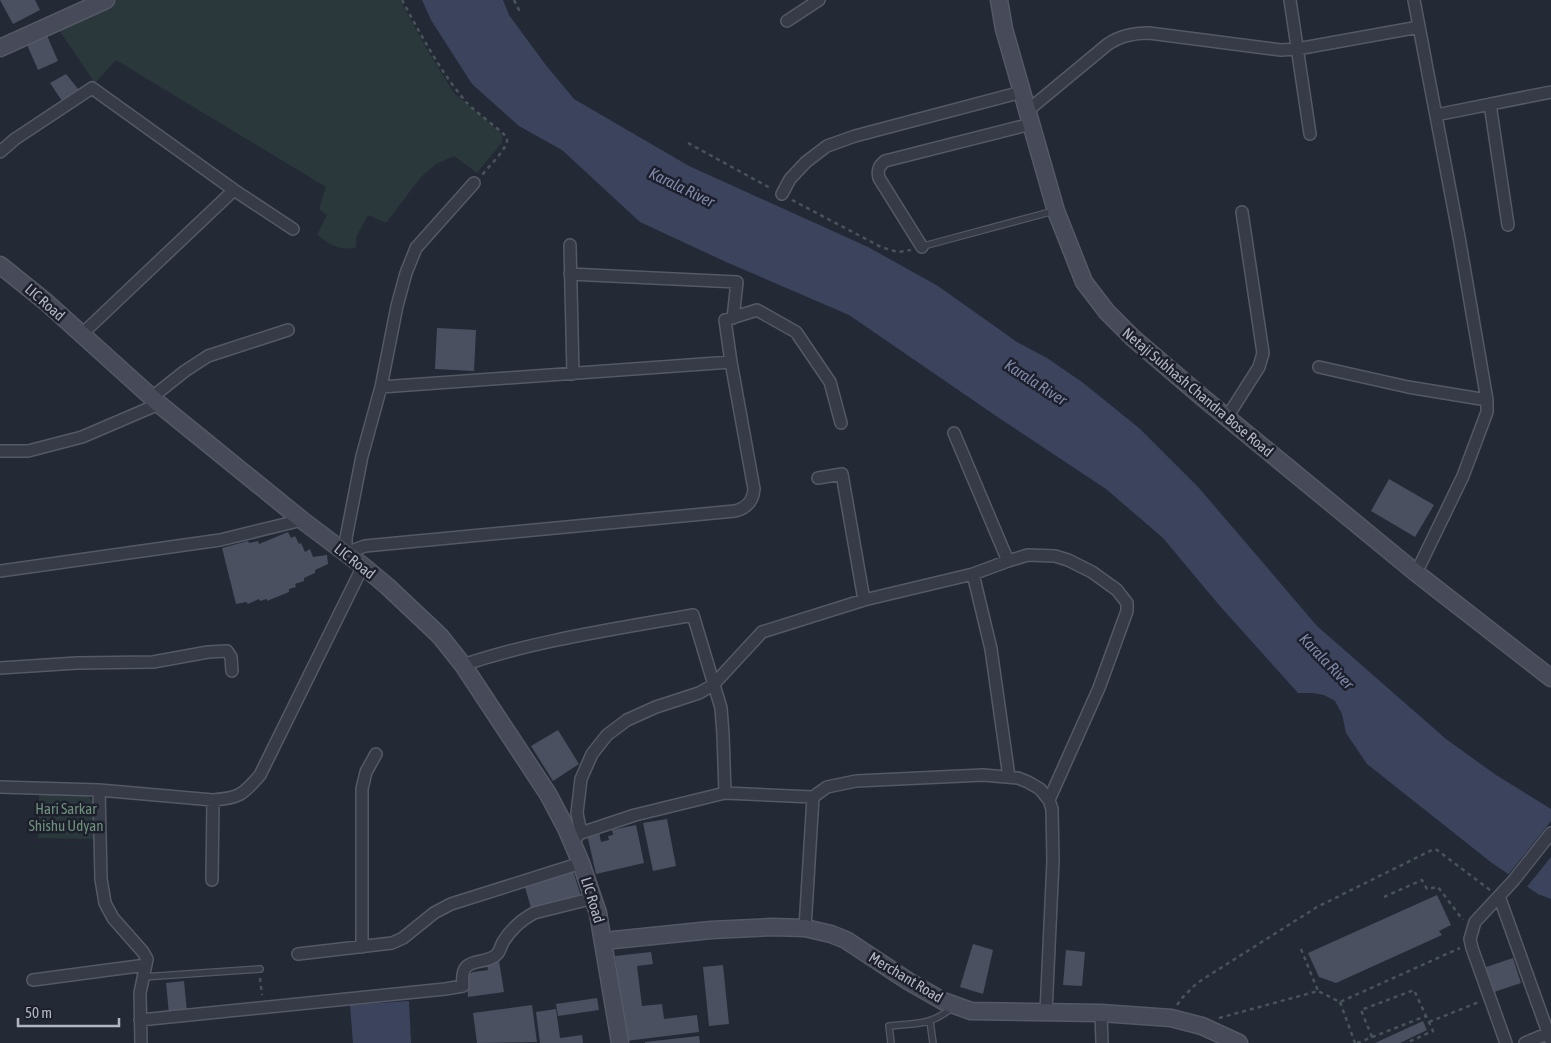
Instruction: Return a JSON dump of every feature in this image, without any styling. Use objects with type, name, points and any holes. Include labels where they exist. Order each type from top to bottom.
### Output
[{"type":"street","points":[[0,48],[106,0]]},
{"type":"street","points":[[786,21],[819,0]]},
{"type":"street","name":"Netaji Subhash Chandra Bose Road","points":[[999,0],[1004,29],[1031,124],[1059,210],[1084,282],[1107,312],[1133,338],[1265,443],[1417,569],[1550,672]]},
{"type":"street","name":"Netaji Subhash Chandra Bose Road","points":[[1003,0],[1008,25],[1059,210]]},
{"type":"street","points":[[1290,0],[1310,134]]},
{"type":"street","points":[[1414,0],[1487,400],[1487,412],[1462,476],[1417,569]]},
{"type":"street","points":[[1032,107],[1117,37],[1130,34],[1149,33],[1281,50],[1297,49],[1419,27]]},
{"type":"street","points":[[0,152],[15,139],[92,88],[234,190],[293,229]]},
{"type":"street","points":[[782,194],[790,179],[806,162],[827,146],[854,136],[1022,92]]},
{"type":"street","points":[[1436,115],[1551,92]]},
{"type":"street","points":[[1490,104],[1508,225]]},
{"type":"street","points":[[919,248],[879,178],[878,169],[880,164],[885,160],[1031,124]]},
{"type":"street","points":[[474,183],[416,248],[406,273],[396,306],[381,387],[362,456],[346,538],[346,554],[365,546],[740,510],[751,500],[754,489],[725,320],[757,310],[796,332],[830,382],[841,422]]},
{"type":"street","points":[[81,335],[234,190]]},
{"type":"street","points":[[1229,414],[1259,367],[1263,352],[1242,212]]},
{"type":"street","points":[[570,245],[574,374]]},
{"type":"street","name":"LIC Road","points":[[3,268],[46,302],[155,401],[302,520],[364,566],[440,636],[463,664],[576,837],[581,864],[596,905],[604,941],[620,1043]]},
{"type":"street","points":[[570,274],[737,282],[733,318]]},
{"type":"street","points":[[0,451],[28,451],[82,437],[155,401],[191,367],[208,356],[288,330]]},
{"type":"street","points":[[381,387],[731,362]]},
{"type":"street","points":[[1319,367],[1401,385],[1487,400]]},
{"type":"street","points":[[954,433],[1008,561]]},
{"type":"street","points":[[818,478],[842,474],[864,600]]},
{"type":"street","points":[[0,571],[220,540],[302,520]]},
{"type":"street","points":[[1046,1012],[1053,861],[1052,809],[1049,800],[1040,789],[1028,782],[1009,777],[983,775],[856,781],[827,787],[813,797],[725,793],[635,815],[576,837],[581,779],[592,754],[607,735],[627,720],[656,707],[699,693],[713,685],[762,632],[864,600],[973,574],[1028,555],[1054,556],[1068,560],[1092,572],[1112,586],[1124,597],[1126,603],[1126,611],[1099,688],[1049,800]]},
{"type":"street","points":[[0,787],[99,790],[213,800],[232,799],[245,792],[260,775],[364,566]]},
{"type":"street","points":[[973,574],[991,649],[1009,777]]},
{"type":"street","points":[[463,664],[487,656],[559,640],[693,616],[721,708],[725,793]]},
{"type":"street","points":[[0,668],[77,663],[153,662],[208,652],[227,651],[232,657],[232,671]]},
{"type":"street","points":[[362,947],[362,789],[366,772],[376,754]]},
{"type":"street","points":[[99,790],[101,879],[105,903],[120,928],[146,956],[140,993],[141,1043]]},
{"type":"street","points":[[805,928],[813,797]]},
{"type":"street","points":[[212,880],[213,800]]},
{"type":"street","points":[[1506,1043],[1491,997],[1476,962],[1471,937],[1475,922],[1514,880],[1551,833]]},
{"type":"street","points":[[298,954],[392,943],[403,938],[434,912],[451,904],[581,864]]},
{"type":"street","points":[[1499,896],[1550,1036],[1526,1043]]},
{"type":"street","points":[[140,1020],[462,986],[462,976],[465,969],[476,962],[495,956],[516,925],[534,913],[596,905],[604,922],[611,931],[630,938]]},
{"type":"street","name":"Merchant Road","points":[[604,941],[748,928],[805,928],[831,934],[846,940],[908,981],[943,1001],[971,1011],[1102,1013],[1171,1018],[1202,1026],[1239,1043]]},
{"type":"street","points":[[33,980],[146,965]]},
{"type":"street","points":[[1102,1013],[1102,1043]]},
{"type":"lane","points":[[919,248],[1059,210]]},
{"type":"lane","points":[[143,977],[260,969]]},
{"type":"lane","points":[[891,1043],[889,1026],[930,1021],[941,1017],[955,1005]]},
{"type":"lane","points":[[930,1021],[933,1043]]},
{"type":"path","points":[[402,0],[440,66],[458,92],[478,114],[506,135],[508,141],[504,148],[474,183]]},
{"type":"path","points":[[514,0],[520,14]]},
{"type":"path","points":[[688,143],[881,247],[898,252],[919,248]]},
{"type":"path","points":[[1171,1018],[1179,1002],[1197,983],[1317,907],[1434,849],[1499,896]]},
{"type":"path","points":[[1340,1002],[1471,937],[1438,887],[1427,889],[1422,880],[1384,897]]},
{"type":"path","points":[[1301,949],[1318,991]]},
{"type":"path","points":[[260,969],[262,1007]]},
{"type":"path","points":[[1372,1037],[1361,1010],[1414,990],[1433,1031],[1406,1043]]},
{"type":"path","points":[[1202,1026],[1223,1016],[1318,991],[1340,1002],[1356,1043],[1426,1016]]},
{"type":"path","points":[[1429,1022],[1491,997]]},
{"type":"green space","points":[[116,0],[400,0],[426,48],[454,93],[499,131],[502,136],[502,142],[477,173],[454,156],[436,164],[421,177],[386,223],[368,215],[356,237],[356,247],[340,248],[317,235],[327,215],[319,209],[326,187],[116,60],[95,83],[57,27]]},
{"type":"green space","name":"Hari Sarkar Shishu Udyan","points":[[39,793],[86,794],[94,802],[93,839],[38,838]]},
{"type":"water","name":"Karala River","points":[[422,0],[503,0],[509,15],[545,64],[574,99],[689,166],[868,247],[938,286],[1017,342],[1047,358],[1082,382],[1139,428],[1199,488],[1317,626],[1446,739],[1496,775],[1551,809],[1551,899],[1538,894],[1492,863],[1367,764],[1346,733],[1342,714],[1335,701],[1324,695],[1298,693],[1219,605],[1163,538],[1106,489],[849,315],[726,262],[640,222],[562,150],[519,126],[472,84],[431,20]]},
{"type":"water","points":[[409,1001],[411,1043],[353,1043],[350,1005]]},
{"type":"pier","points":[[1551,821],[1551,857],[1526,888],[1508,875]]},
{"type":"building","points":[[0,0],[35,0],[40,10],[13,24]]},
{"type":"building","points":[[45,31],[58,61],[38,70],[25,40]]},
{"type":"building","points":[[66,74],[79,90],[62,101],[50,83]]},
{"type":"building","points":[[437,328],[476,330],[474,371],[435,369]]},
{"type":"building","points":[[1389,479],[1434,505],[1415,537],[1371,511]]},
{"type":"building","points":[[288,532],[291,538],[295,536],[299,544],[301,543],[305,552],[310,549],[313,557],[327,555],[328,564],[315,570],[315,573],[304,578],[304,581],[295,584],[296,587],[289,589],[289,592],[267,601],[267,599],[260,601],[259,599],[248,604],[246,602],[236,604],[222,548],[248,541],[249,543],[258,541],[259,544]]},
{"type":"building","points":[[558,730],[579,764],[553,781],[531,746]]},
{"type":"building","points":[[667,819],[676,866],[653,871],[643,823]]},
{"type":"building","points":[[636,825],[644,863],[596,874],[587,834],[599,832],[601,842],[609,840],[608,836],[613,835],[612,830]]},
{"type":"building","points":[[573,871],[581,896],[532,911],[524,884]]},
{"type":"building","points":[[1437,895],[1451,925],[1439,931],[1442,935],[1336,983],[1319,977],[1308,953]]},
{"type":"building","points":[[973,944],[993,950],[983,994],[960,987]]},
{"type":"building","points":[[1066,950],[1085,952],[1082,986],[1063,985]]},
{"type":"building","points":[[651,952],[653,964],[637,966],[642,1006],[662,1004],[664,1019],[697,1015],[699,1032],[626,1041],[615,956]]},
{"type":"building","points":[[1513,958],[1521,983],[1494,992],[1486,967]]},
{"type":"building","points":[[499,961],[504,992],[468,997],[468,975],[473,972],[488,970],[487,963]]},
{"type":"building","points":[[723,965],[729,1024],[709,1026],[703,967]]},
{"type":"building","points":[[184,981],[187,1012],[169,1014],[166,983]]},
{"type":"building","points":[[597,998],[599,1010],[558,1016],[556,1004]]},
{"type":"building","points":[[532,1005],[537,1042],[477,1043],[473,1013]]},
{"type":"building","points":[[556,1009],[560,1038],[582,1035],[583,1043],[540,1043],[536,1012]]},
{"type":"building","points":[[1423,1021],[1427,1030],[1400,1043],[1375,1043]]},
{"type":"building","points":[[699,1036],[700,1043],[645,1043],[645,1042]]}]
